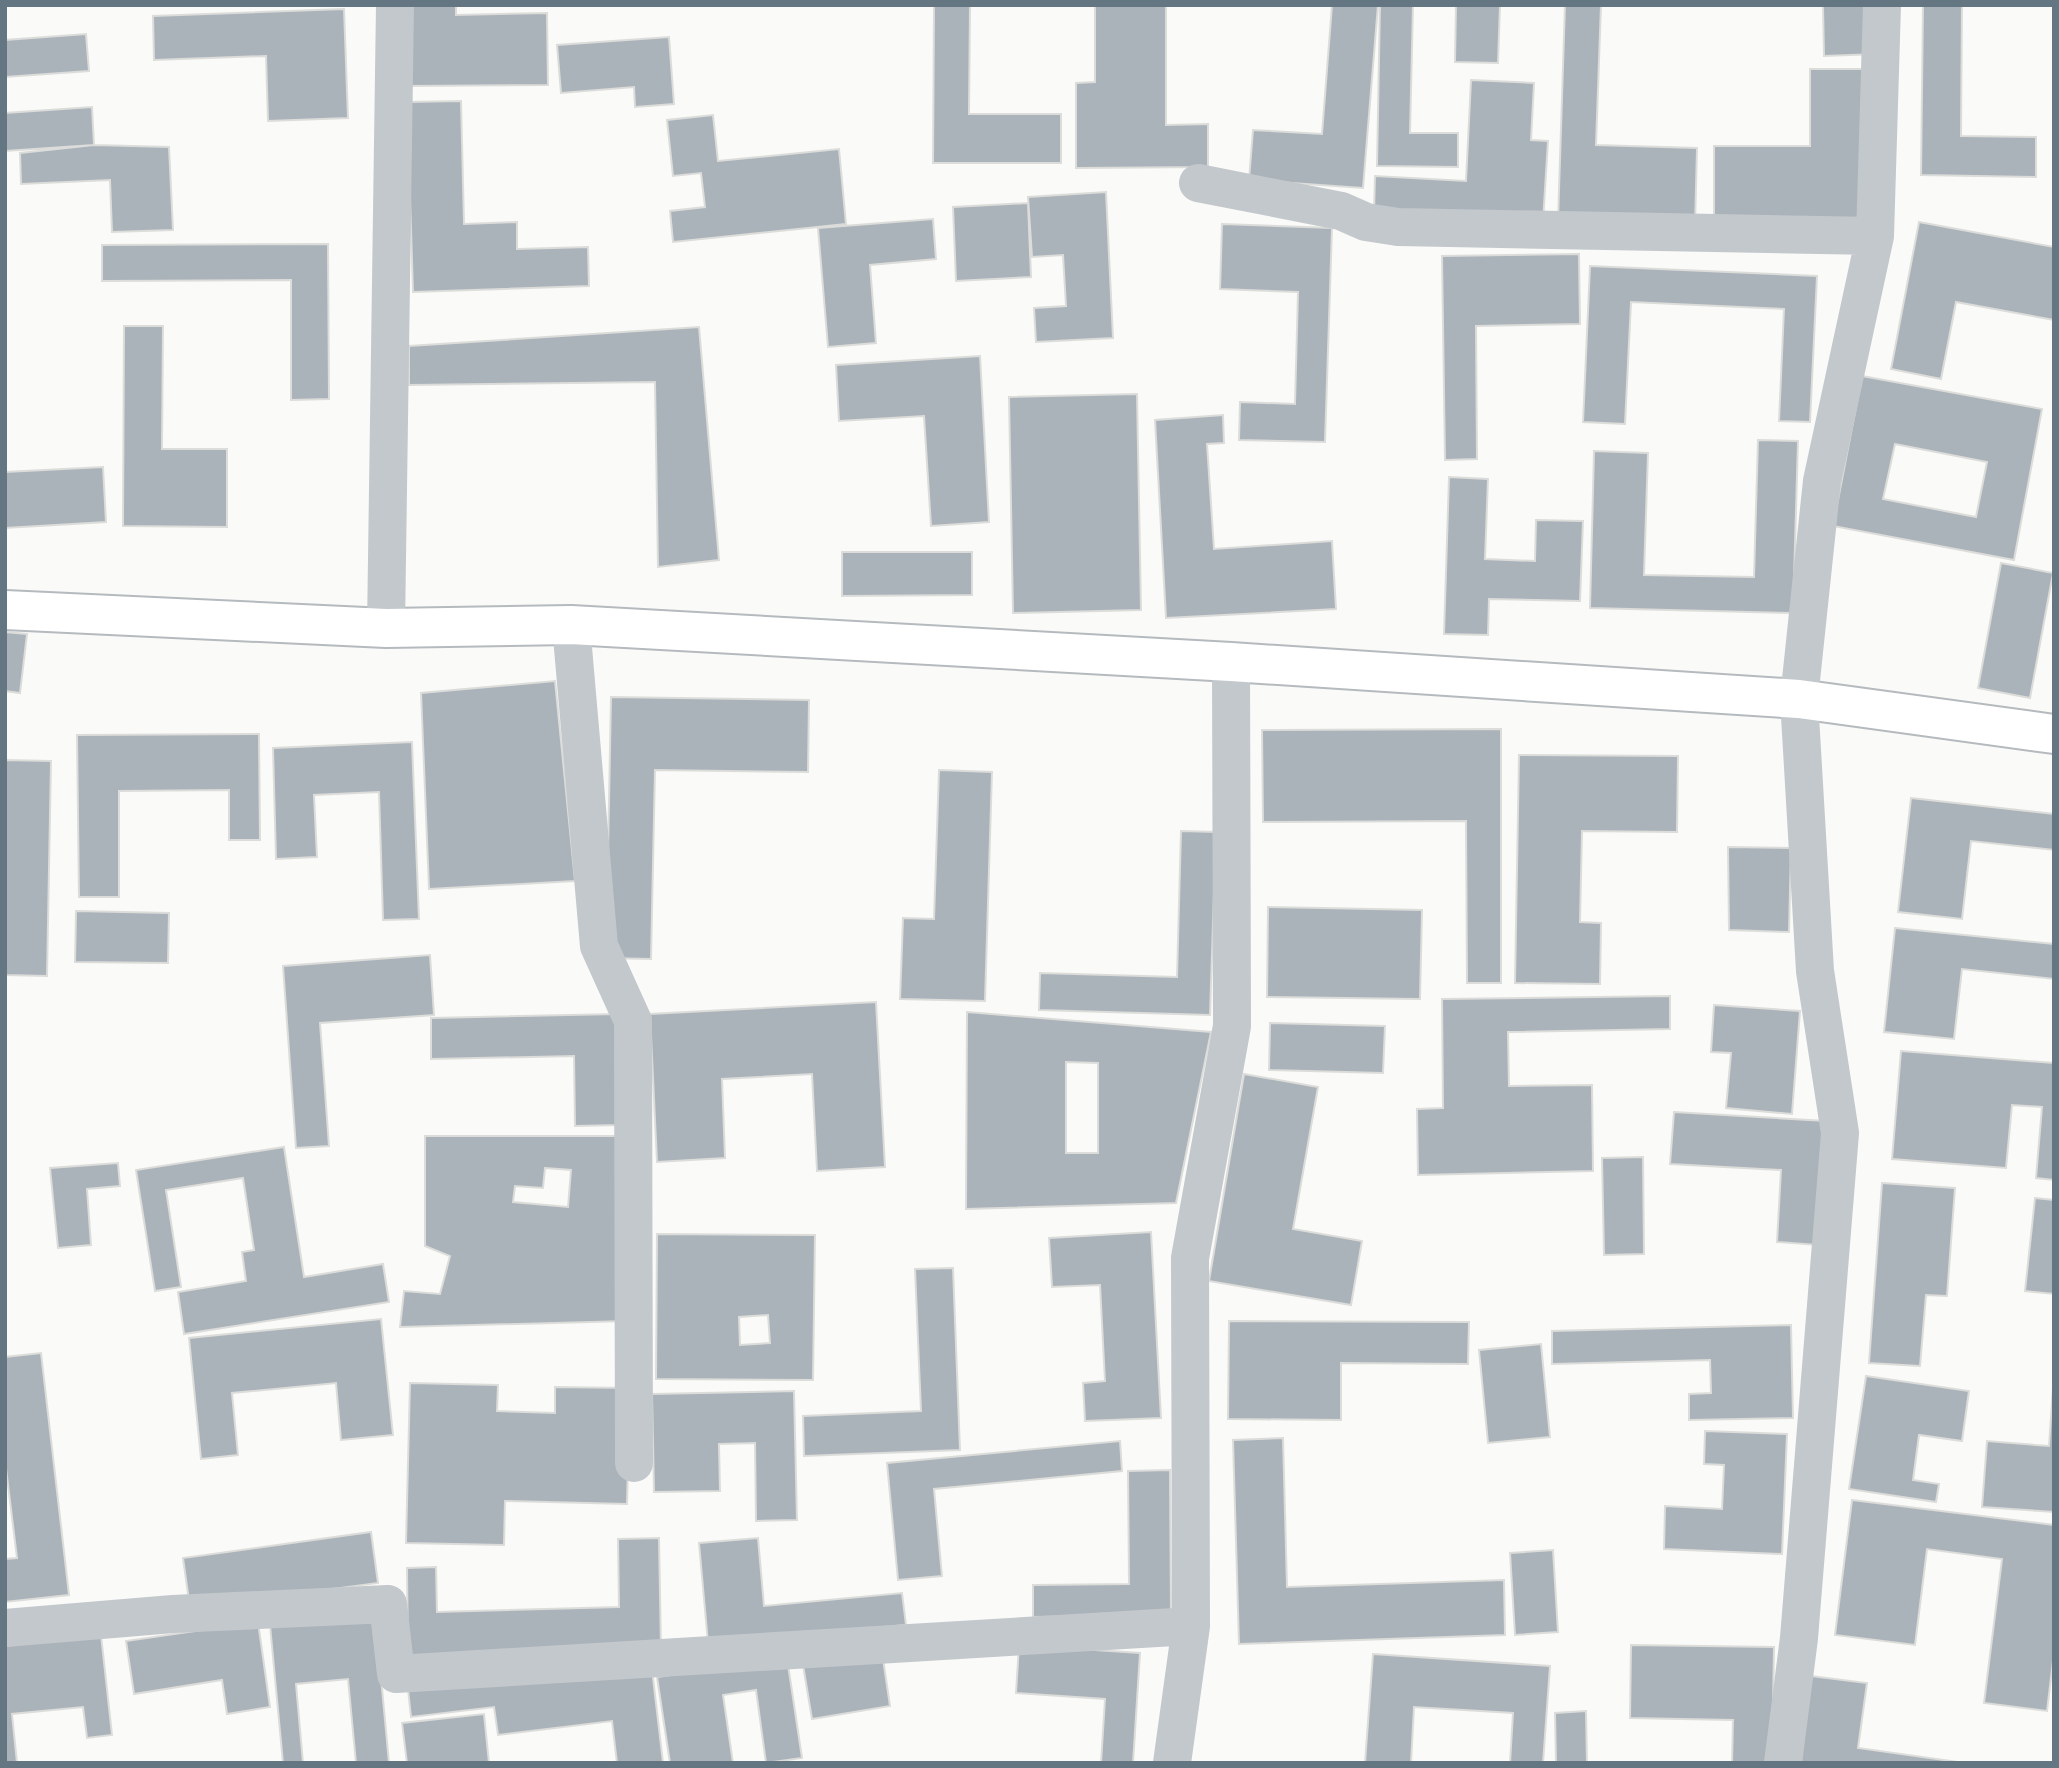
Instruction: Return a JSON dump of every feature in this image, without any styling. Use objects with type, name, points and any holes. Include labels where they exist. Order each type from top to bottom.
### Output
[{"type":"main road","points":[[5,610],[386,628],[571,625],[1231,662],[1799,699],[2054,734]]},
{"type":"street","points":[[386,628],[395,5]]},
{"type":"street","points":[[1783,1763],[1799,1638],[1840,1133],[1815,971],[1799,699],[1822,481],[1875,236],[1882,5]]},
{"type":"street","points":[[1198,183],[1341,211],[1366,222],[1398,227],[1875,236]]},
{"type":"street","points":[[571,625],[599,946],[633,1021],[635,1463]]},
{"type":"street","points":[[1172,1763],[1191,1626],[1190,1258],[1232,1026],[1231,662]]},
{"type":"street","points":[[5,1628],[173,1614],[388,1604],[396,1674],[1191,1626]]},
{"type":"building","points":[[405,5],[456,5],[456,15],[547,13],[548,85],[406,86]]},
{"type":"building","points":[[934,5],[970,5],[969,114],[1061,114],[1061,163],[933,163]]},
{"type":"building","points":[[1095,5],[1166,5],[1166,125],[1208,124],[1208,167],[1076,168],[1076,83],[1095,82]]},
{"type":"building","points":[[1332,5],[1378,5],[1363,188],[1249,180],[1253,130],[1322,134]]},
{"type":"building","points":[[1380,5],[1413,5],[1410,133],[1458,133],[1458,167],[1377,166]]},
{"type":"building","points":[[1456,5],[1500,5],[1498,63],[1455,62]]},
{"type":"building","points":[[1565,5],[1601,5],[1596,145],[1697,148],[1695,226],[1558,221]]},
{"type":"building","points":[[1823,5],[1876,5],[1877,54],[1824,56]]},
{"type":"building","points":[[1923,5],[1962,5],[1961,136],[2036,137],[2036,177],[1921,175]]},
{"type":"building","points":[[344,9],[348,118],[268,121],[266,56],[154,60],[153,16]]},
{"type":"building","points":[[86,34],[89,71],[5,77],[5,40]]},
{"type":"building","points":[[669,37],[674,104],[635,107],[634,87],[561,93],[557,45]]},
{"type":"building","points":[[1810,69],[1868,69],[1868,225],[1714,225],[1714,146],[1810,146]]},
{"type":"building","points":[[1471,80],[1534,83],[1531,140],[1548,141],[1543,221],[1374,213],[1375,176],[1466,181]]},
{"type":"building","points":[[461,101],[464,224],[517,222],[517,249],[588,247],[589,286],[413,292],[407,102]]},
{"type":"building","points":[[92,107],[94,145],[5,151],[5,113]]},
{"type":"building","points":[[713,115],[718,161],[839,149],[846,224],[673,242],[670,211],[705,207],[701,173],[673,176],[667,120]]},
{"type":"building","points":[[94,145],[169,147],[173,230],[112,232],[110,180],[21,184],[20,153]]},
{"type":"building","points":[[1106,192],[1113,338],[1036,342],[1034,308],[1066,306],[1063,255],[1032,257],[1028,197]]},
{"type":"building","points":[[1028,203],[1031,277],[956,281],[953,207]]},
{"type":"building","points":[[933,219],[936,259],[870,265],[876,343],[828,347],[818,228]]},
{"type":"building","points":[[1919,222],[2054,247],[2054,320],[1956,302],[1941,379],[1891,369]]},
{"type":"building","points":[[1222,224],[1332,228],[1325,442],[1239,440],[1240,402],[1295,404],[1298,292],[1220,289]]},
{"type":"building","points":[[328,244],[329,399],[291,400],[291,280],[102,281],[102,245]]},
{"type":"building","points":[[1579,254],[1580,324],[1476,326],[1477,459],[1445,460],[1442,256]]},
{"type":"building","points":[[1590,266],[1817,276],[1810,422],[1779,421],[1784,309],[1631,302],[1625,424],[1583,422]]},
{"type":"building","points":[[124,326],[163,326],[162,449],[227,449],[227,527],[123,526]]},
{"type":"building","points":[[699,327],[719,560],[658,567],[655,382],[409,385],[409,346]]},
{"type":"building","points":[[980,356],[989,522],[931,526],[924,416],[839,421],[836,365]]},
{"type":"building","points":[[1862,376],[2042,409],[2014,560],[1833,526]],"holes":[[[1895,444],[1987,462],[1976,517],[1883,499]]]},
{"type":"building","points":[[1137,394],[1141,610],[1013,613],[1009,397]]},
{"type":"building","points":[[1223,415],[1224,443],[1207,444],[1214,549],[1332,541],[1336,609],[1166,618],[1155,420]]},
{"type":"building","points":[[1758,440],[1798,441],[1793,613],[1590,608],[1594,451],[1648,453],[1644,575],[1754,577]]},
{"type":"building","points":[[103,467],[106,522],[5,528],[5,472]]},
{"type":"building","points":[[1449,477],[1488,479],[1485,559],[1535,561],[1536,520],[1583,521],[1580,601],[1489,599],[1488,635],[1444,634]]},
{"type":"building","points":[[842,552],[972,552],[972,595],[842,596]]},
{"type":"building","points":[[2001,563],[2053,573],[2030,698],[1978,688]]},
{"type":"building","points":[[5,632],[27,634],[20,693],[5,691]]},
{"type":"building","points":[[555,681],[575,881],[429,889],[421,693]]},
{"type":"building","points":[[611,697],[809,700],[808,772],[655,770],[651,959],[606,958]]},
{"type":"building","points":[[1501,729],[1501,983],[1467,983],[1466,821],[1263,822],[1262,730]]},
{"type":"building","points":[[259,734],[260,840],[229,840],[229,790],[119,791],[119,897],[79,897],[77,735]]},
{"type":"building","points":[[412,742],[419,919],[383,920],[379,792],[314,795],[317,857],[276,859],[273,748]]},
{"type":"building","points":[[1519,755],[1678,756],[1677,832],[1582,831],[1580,922],[1601,923],[1600,984],[1515,983]]},
{"type":"building","points":[[5,760],[51,761],[47,976],[5,975]]},
{"type":"building","points":[[939,770],[992,772],[985,1001],[900,999],[903,918],[934,919]]},
{"type":"building","points":[[1911,798],[2054,814],[2054,850],[1971,841],[1962,919],[1898,912]]},
{"type":"building","points":[[1181,831],[1216,832],[1210,1015],[1039,1010],[1040,973],[1177,977]]},
{"type":"building","points":[[1728,847],[1791,848],[1789,932],[1729,930]]},
{"type":"building","points":[[1268,907],[1422,910],[1420,999],[1267,997]]},
{"type":"building","points":[[76,911],[169,913],[168,963],[75,962]]},
{"type":"building","points":[[1895,928],[2054,944],[2054,979],[1962,969],[1954,1039],[1884,1032]]},
{"type":"building","points":[[430,955],[434,1015],[320,1023],[329,1146],[296,1148],[283,966]]},
{"type":"building","points":[[1670,996],[1670,1029],[1508,1032],[1509,1086],[1592,1085],[1593,1171],[1418,1175],[1417,1109],[1443,1108],[1442,999]]},
{"type":"building","points":[[876,1002],[885,1167],[817,1171],[812,1074],[722,1079],[725,1158],[657,1162],[650,1014]]},
{"type":"building","points":[[1714,1005],[1800,1011],[1792,1114],[1726,1108],[1731,1053],[1711,1052]]},
{"type":"building","points":[[967,1012],[1211,1032],[1176,1203],[966,1209]],"holes":[[[1066,1062],[1098,1063],[1098,1153],[1066,1153]]]},
{"type":"building","points":[[617,1014],[619,1125],[575,1126],[574,1056],[431,1059],[431,1018]]},
{"type":"building","points":[[1270,1023],[1385,1026],[1383,1073],[1269,1070]]},
{"type":"building","points":[[1901,1051],[2054,1063],[2054,1180],[2036,1178],[2042,1107],[2012,1105],[2006,1168],[1892,1159]]},
{"type":"building","points":[[1244,1074],[1318,1087],[1293,1229],[1362,1241],[1351,1305],[1209,1281]]},
{"type":"building","points":[[1674,1112],[1826,1121],[1818,1245],[1777,1242],[1781,1170],[1670,1164]]},
{"type":"building","points":[[425,1136],[627,1136],[627,1321],[400,1327],[404,1291],[440,1294],[450,1256],[425,1246]],"holes":[[[545,1168],[571,1170],[568,1207],[513,1202],[515,1186],[543,1188]]]},
{"type":"building","points":[[284,1147],[304,1277],[383,1264],[389,1302],[184,1334],[178,1292],[246,1281],[242,1252],[254,1250],[243,1178],[166,1190],[181,1287],[155,1291],[136,1170]]},
{"type":"building","points":[[1643,1157],[1644,1254],[1604,1255],[1602,1158]]},
{"type":"building","points":[[118,1163],[120,1186],[87,1189],[91,1245],[58,1248],[50,1168]]},
{"type":"building","points":[[1882,1183],[1955,1188],[1947,1296],[1926,1295],[1920,1366],[1869,1363]]},
{"type":"building","points":[[2035,1198],[2054,1200],[2054,1294],[2025,1291]]},
{"type":"building","points":[[1151,1232],[1161,1418],[1085,1421],[1083,1383],[1105,1381],[1100,1285],[1052,1287],[1049,1238]]},
{"type":"building","points":[[657,1234],[815,1235],[813,1380],[656,1379]],"holes":[[[768,1315],[770,1343],[740,1345],[739,1317]]]},
{"type":"building","points":[[953,1268],[960,1450],[804,1456],[803,1416],[921,1411],[915,1269]]},
{"type":"building","points":[[381,1319],[393,1435],[341,1440],[336,1383],[232,1393],[238,1455],[201,1459],[189,1338]]},
{"type":"building","points":[[1229,1321],[1469,1322],[1468,1364],[1341,1363],[1341,1420],[1228,1419]]},
{"type":"building","points":[[1791,1325],[1793,1418],[1689,1420],[1689,1394],[1711,1393],[1710,1360],[1552,1364],[1552,1331]]},
{"type":"building","points":[[1541,1344],[1550,1437],[1488,1443],[1479,1350]]},
{"type":"building","points":[[41,1353],[69,1595],[5,1602],[5,1559],[17,1558],[5,1460],[5,1357]]},
{"type":"building","points":[[1866,1376],[1969,1391],[1962,1441],[1919,1435],[1913,1480],[1939,1484],[1936,1502],[1849,1489]]},
{"type":"building","points":[[410,1383],[498,1385],[497,1411],[555,1413],[555,1387],[630,1388],[627,1504],[505,1501],[504,1545],[406,1543]]},
{"type":"building","points":[[2053,1388],[2054,1512],[1982,1507],[1987,1441],[2049,1446]]},
{"type":"building","points":[[794,1391],[797,1520],[756,1521],[755,1443],[719,1444],[720,1491],[654,1492],[652,1394]]},
{"type":"building","points":[[1705,1431],[1787,1434],[1782,1554],[1664,1549],[1665,1506],[1722,1509],[1724,1465],[1704,1464]]},
{"type":"building","points":[[1283,1438],[1287,1587],[1504,1580],[1505,1635],[1239,1644],[1233,1440]]},
{"type":"building","points":[[1120,1441],[1122,1471],[934,1489],[942,1576],[898,1580],[887,1463]]},
{"type":"building","points":[[1170,1470],[1171,1615],[1033,1617],[1033,1585],[1129,1584],[1128,1471]]},
{"type":"building","points":[[1852,1500],[2054,1525],[2054,1652],[2047,1711],[1984,1703],[2002,1559],[1927,1549],[1915,1645],[1835,1635]]},
{"type":"building","points":[[371,1532],[378,1583],[190,1608],[183,1558]]},
{"type":"building","points":[[659,1538],[661,1650],[408,1656],[407,1568],[436,1567],[437,1612],[619,1607],[618,1539]]},
{"type":"building","points":[[758,1538],[764,1606],[902,1593],[906,1625],[708,1643],[699,1543]]},
{"type":"building","points":[[1553,1550],[1558,1632],[1515,1635],[1510,1553]]},
{"type":"building","points":[[375,1614],[389,1763],[356,1763],[348,1679],[296,1684],[303,1763],[283,1763],[270,1625]]},
{"type":"building","points":[[258,1622],[270,1707],[227,1714],[222,1680],[134,1694],[126,1641]]},
{"type":"building","points":[[101,1635],[112,1735],[87,1738],[83,1707],[12,1714],[17,1763],[5,1763],[5,1646]]},
{"type":"building","points":[[1019,1645],[1140,1653],[1133,1763],[1101,1763],[1105,1699],[1016,1693]]},
{"type":"building","points":[[1631,1645],[1774,1647],[1772,1763],[1732,1763],[1733,1720],[1630,1718]]},
{"type":"building","points":[[882,1652],[890,1706],[812,1719],[803,1665]]},
{"type":"building","points":[[1373,1654],[1550,1666],[1543,1763],[1510,1763],[1513,1713],[1414,1707],[1411,1763],[1365,1763]]},
{"type":"building","points":[[787,1658],[802,1758],[766,1763],[756,1690],[723,1695],[733,1763],[670,1763],[657,1677]]},
{"type":"building","points":[[651,1661],[663,1763],[617,1763],[612,1721],[498,1735],[494,1707],[411,1717],[408,1689]]},
{"type":"building","points":[[1811,1676],[1867,1683],[1858,1748],[1965,1763],[1799,1763]]},
{"type":"building","points":[[1586,1711],[1587,1763],[1556,1763],[1555,1713]]},
{"type":"building","points":[[484,1714],[489,1763],[407,1763],[402,1723]]}]
